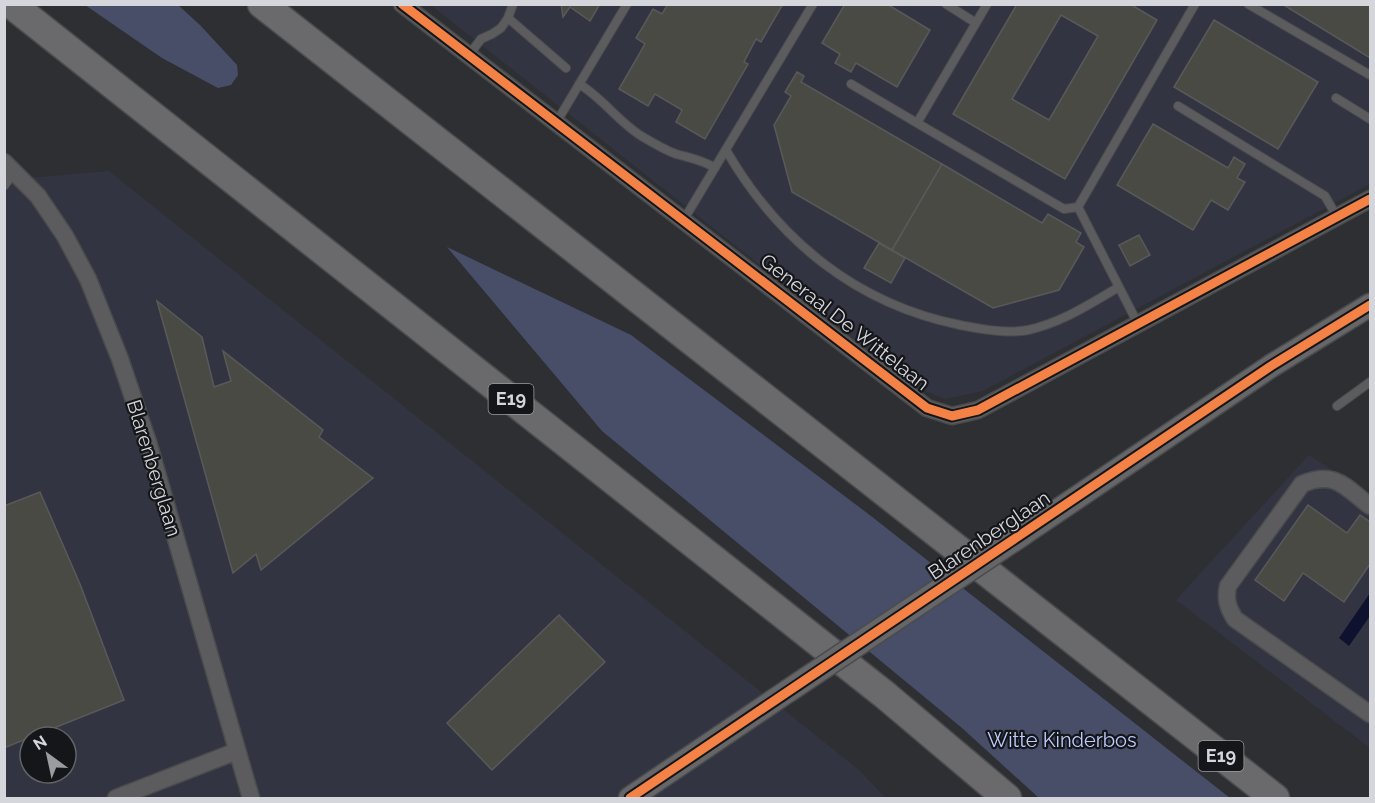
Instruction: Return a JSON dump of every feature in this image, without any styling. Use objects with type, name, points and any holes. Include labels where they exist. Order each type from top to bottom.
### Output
[{"type":"highway","name":"E19","points":[[12,4],[885,695],[1007,798]]},
{"type":"highway","name":"E19","points":[[262,4],[1275,798]]},
{"type":"street","name":"Generaal De Wittelaan","points":[[412,8],[556,123],[927,408],[952,416],[978,411],[1371,199]]},
{"type":"street","name":"Blarenberglaan","points":[[10,167],[38,196],[64,236],[88,279],[120,359],[148,442],[251,798]]},
{"type":"street","name":"Blarenberglaan","points":[[630,798],[1271,366],[1371,304]]},
{"type":"street","points":[[1371,506],[1331,478],[1317,477],[1302,484],[1227,586],[1226,596],[1229,609],[1235,619],[1371,714]]},
{"type":"street","points":[[116,798],[237,751]]},
{"type":"lane","points":[[469,55],[481,39],[492,34],[508,18],[513,4]]},
{"type":"lane","points":[[556,123],[627,4]]},
{"type":"lane","points":[[683,221],[813,4]]},
{"type":"lane","points":[[946,4],[976,22]]},
{"type":"lane","points":[[917,123],[987,4]]},
{"type":"lane","points":[[852,84],[1064,210],[1078,207],[1196,4]]},
{"type":"lane","points":[[1248,4],[1371,75]]},
{"type":"lane","points":[[508,18],[566,68]]},
{"type":"lane","points":[[579,84],[591,91],[615,116],[641,136],[674,153],[705,161],[716,168]]},
{"type":"lane","points":[[1336,98],[1371,119]]},
{"type":"lane","points":[[1178,106],[1325,196],[1337,217]]},
{"type":"lane","points":[[726,150],[764,207],[797,242],[820,261],[869,293],[919,314],[972,327],[1027,330],[1052,323],[1119,287]]},
{"type":"lane","points":[[4,186],[10,167]]},
{"type":"lane","points":[[1078,207],[1138,325]]},
{"type":"lane","points":[[1337,406],[1371,381]]},
{"type":"shaded area","points":[[431,5],[1370,5],[1370,184],[983,391],[945,399],[913,386]]},
{"type":"shaded area","points":[[109,171],[859,770],[886,798],[5,798],[5,180]]},
{"type":"shaded area","points":[[1309,455],[1370,495],[1370,748],[1176,600]]},
{"type":"shaded area","points":[[1370,593],[1370,616],[1349,646],[1339,638]]},
{"type":"green space","points":[[85,5],[178,5],[237,65],[238,75],[231,85],[218,88],[162,58]]},
{"type":"green space","name":"Witte Kinderbos","points":[[447,247],[631,335],[871,516],[1230,798],[1039,798],[962,728],[602,431]]},
{"type":"building","points":[[561,4],[600,4],[590,21],[570,7],[563,17]]},
{"type":"building","points":[[668,4],[783,4],[761,42],[756,39],[744,62],[748,64],[705,139],[676,122],[682,110],[655,94],[648,106],[619,89],[645,44],[636,38],[653,9],[662,14]]},
{"type":"building","points":[[845,4],[887,4],[930,30],[897,87],[856,63],[851,72],[835,63],[840,54],[822,43]]},
{"type":"building","points":[[1017,4],[1130,4],[1157,20],[1065,179],[953,114]],"holes":[[[1061,15],[1098,36],[1049,120],[1012,99]]]},
{"type":"building","points":[[1282,4],[1370,4],[1370,58]]},
{"type":"building","points":[[1214,20],[1318,82],[1278,149],[1174,87]]},
{"type":"building","points":[[797,72],[804,76],[801,82],[942,164],[892,250],[792,192],[774,125],[791,96],[785,92]]},
{"type":"building","points":[[1153,124],[1228,168],[1234,157],[1245,164],[1237,178],[1245,182],[1228,210],[1211,200],[1193,230],[1117,185]]},
{"type":"building","points":[[942,164],[1042,223],[1048,214],[1081,233],[1076,242],[1084,247],[1059,290],[993,308],[892,250]]},
{"type":"building","points":[[1139,235],[1150,255],[1130,266],[1119,245]]},
{"type":"building","points":[[879,243],[905,258],[891,283],[864,268]]},
{"type":"building","points":[[157,301],[202,337],[214,387],[231,381],[223,351],[323,430],[319,437],[373,478],[261,570],[256,554],[233,573]]},
{"type":"building","points":[[40,492],[80,584],[124,700],[62,725],[18,725],[18,742],[4,748],[4,506]]},
{"type":"building","points":[[1308,505],[1347,533],[1360,515],[1370,522],[1370,564],[1344,602],[1303,573],[1284,601],[1255,580]]},
{"type":"building","points":[[559,615],[605,662],[492,770],[447,723]]},
{"type":"cycle path","points":[[402,4],[927,408],[952,416],[978,410],[1370,199]]},
{"type":"cycle path","points":[[630,798],[1271,366],[1370,305]]}]
